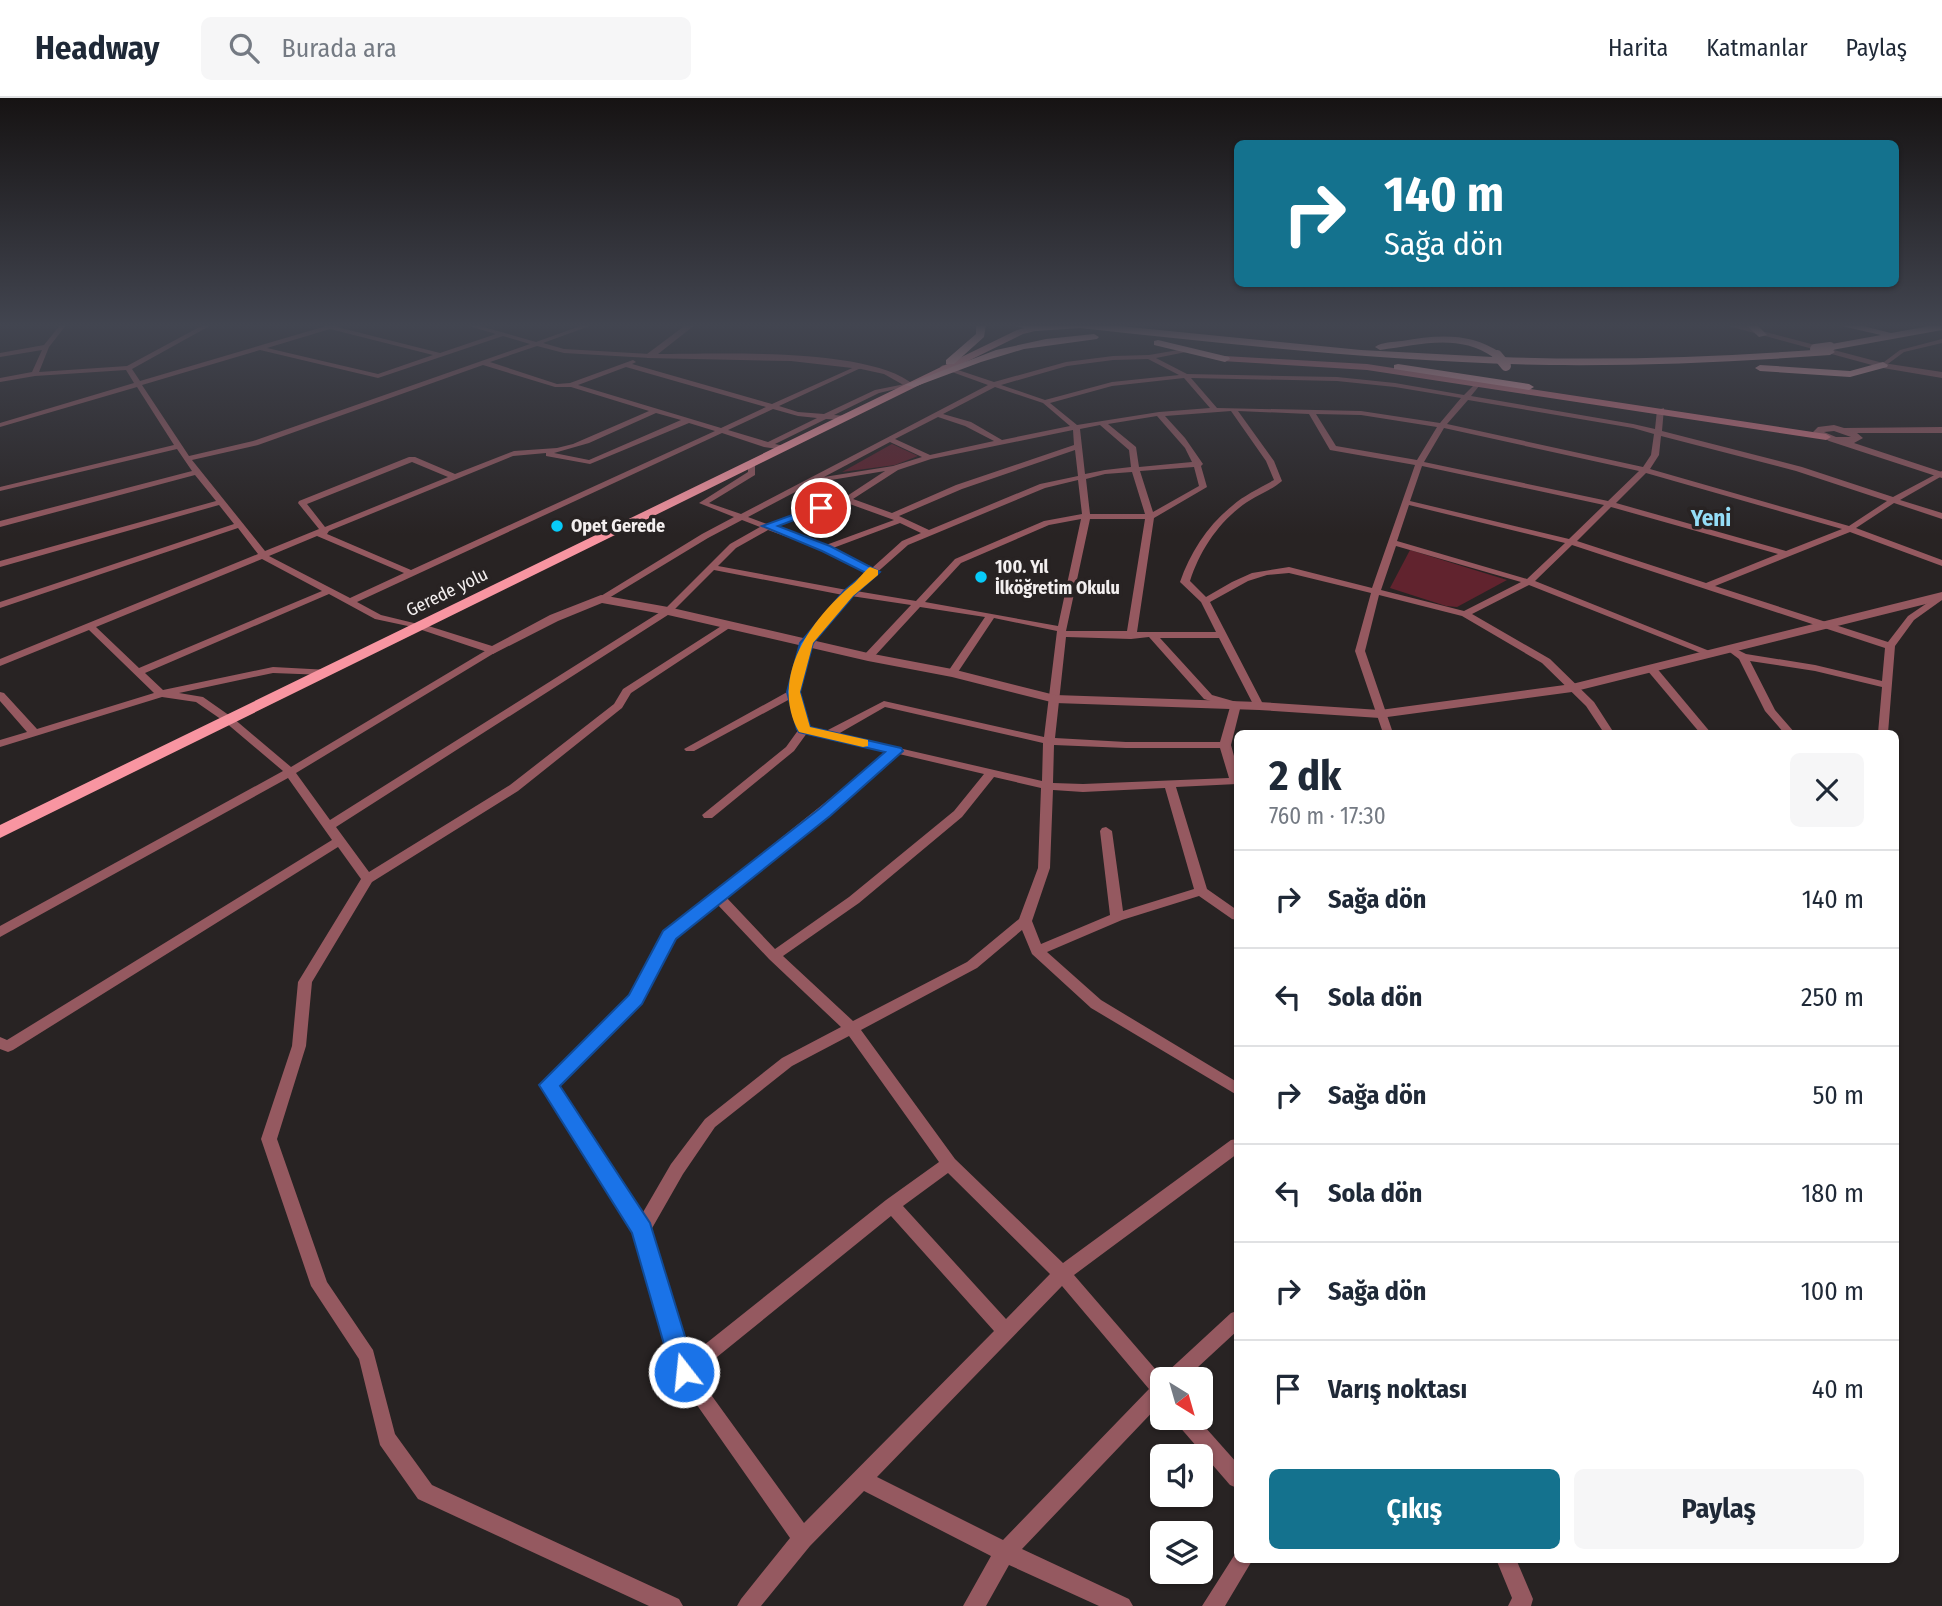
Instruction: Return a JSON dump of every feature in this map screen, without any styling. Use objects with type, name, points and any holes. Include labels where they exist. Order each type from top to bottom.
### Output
[{"type":"main road","name":"Gerede yolu","points":[[0,832],[751,463],[774,447],[891,394]]},
{"type":"main road","points":[[1553,394],[1660,412],[1823,433]]},
{"type":"main road","points":[[1568,394],[1660,412]]},
{"type":"street","points":[[0,425],[101,394]]},
{"type":"street","points":[[145,394],[187,459],[265,557],[378,617],[493,650]]},
{"type":"street","points":[[187,459],[255,443],[392,394]]},
{"type":"street","points":[[601,394],[774,447],[825,415],[870,394]]},
{"type":"street","points":[[731,394],[798,414],[842,418]]},
{"type":"street","points":[[349,602],[798,394]]},
{"type":"street","points":[[0,932],[290,772],[493,650],[554,618],[601,599],[705,536],[975,394]]},
{"type":"street","points":[[1024,394],[1045,402],[1076,427]]},
{"type":"street","points":[[1045,402],[1073,394]]},
{"type":"street","points":[[1202,394],[1216,411]]},
{"type":"street","points":[[1446,394],[1633,426],[1800,470],[1942,516]]},
{"type":"street","points":[[1387,730],[1360,651],[1376,592],[1419,463],[1442,425],[1469,394]]},
{"type":"street","points":[[1233,409],[1270,461],[1278,481],[1236,507],[1214,529],[1188,570],[1185,582],[1205,601],[1259,706]]},
{"type":"street","points":[[808,482],[895,468],[929,457],[1076,427],[1159,414],[1233,409],[1361,414],[1442,425],[1644,470],[1850,529],[1942,563]]},
{"type":"street","points":[[538,452],[568,448],[654,411]]},
{"type":"street","points":[[1311,411],[1333,448],[1419,463],[1610,504],[1786,554]]},
{"type":"street","points":[[1465,614],[1529,582],[1644,470],[1655,455],[1660,412]]},
{"type":"street","points":[[936,414],[968,424],[1001,442]]},
{"type":"street","points":[[868,657],[916,602],[958,561],[1047,523],[1086,516],[1150,517],[1203,487],[1199,464],[1193,452],[1159,414]]},
{"type":"street","points":[[0,663],[525,449],[590,462],[686,421]]},
{"type":"street","points":[[1102,423],[1133,449],[1135,469],[1150,517],[1131,636]]},
{"type":"street","points":[[642,1229],[677,1169],[710,1123],[787,1062],[972,965],[1026,921],[1044,868],[1049,741],[1061,631],[1086,516],[1076,447],[1076,427]]},
{"type":"street","points":[[1845,430],[1857,439],[1941,473]]},
{"type":"street","points":[[1823,433],[1845,430],[1942,430]]},
{"type":"street","points":[[1837,440],[1877,436],[1890,431]]},
{"type":"street","points":[[1823,433],[1837,440],[1941,473]]},
{"type":"street","points":[[889,439],[929,457]]},
{"type":"street","points":[[0,478],[3,488],[179,446]]},
{"type":"street","points":[[826,548],[897,518],[959,487],[1076,447]]},
{"type":"street","points":[[411,573],[322,533],[302,503],[412,459],[456,477]]},
{"type":"street","points":[[751,463],[752,473],[703,503],[826,548],[874,572]]},
{"type":"street","points":[[804,729],[794,692],[807,643],[849,593],[905,543],[1043,486],[1080,477],[1135,469],[1199,464]]},
{"type":"street","points":[[328,826],[668,611],[733,546],[768,526],[847,499],[895,468]]},
{"type":"street","points":[[0,524],[197,472]]},
{"type":"street","points":[[1706,586],[1850,529],[1941,473]]},
{"type":"street","points":[[847,499],[930,534]]},
{"type":"street","points":[[0,564],[221,502]]},
{"type":"street","points":[[1406,502],[1572,542],[1822,626],[1890,646]]},
{"type":"street","points":[[0,605],[240,525]]},
{"type":"street","points":[[1393,542],[1529,582],[1712,654]]},
{"type":"street","points":[[710,567],[849,593],[991,615],[1061,631],[1131,636],[1224,635]]},
{"type":"street","points":[[1205,601],[1229,585],[1275,570],[1289,570],[1465,614],[1546,662],[1590,704],[1607,730]]},
{"type":"street","points":[[138,672],[329,591]]},
{"type":"street","points":[[1738,654],[1822,626],[1942,596]]},
{"type":"street","points":[[1883,730],[1890,646],[1911,618],[1942,596]]},
{"type":"street","points":[[601,599],[952,673],[1055,699],[1259,706],[1380,714],[1572,688],[1712,654],[1738,654],[1815,667],[1886,685]]},
{"type":"street","points":[[952,673],[991,615]]},
{"type":"street","points":[[672,1606],[425,1492],[387,1438],[367,1356],[320,1286],[270,1139],[299,1046],[305,982],[367,879],[514,788],[618,706],[627,691],[729,625]]},
{"type":"street","points":[[91,627],[161,694],[199,699],[229,720],[290,772],[367,879]]},
{"type":"street","points":[[1153,636],[1208,697],[1236,705]]},
{"type":"street","points":[[1738,654],[1770,711],[1787,730]]},
{"type":"street","points":[[1651,668],[1703,730]]},
{"type":"street","points":[[0,744],[161,694],[273,670],[325,673]]},
{"type":"street","points":[[690,749],[794,692]]},
{"type":"street","points":[[0,695],[35,734]]},
{"type":"street","points":[[827,735],[884,704],[1049,741],[1126,745],[1225,745]]},
{"type":"street","points":[[1234,774],[1225,745],[1236,705]]},
{"type":"street","points":[[804,729],[1049,786],[1083,788],[1234,781]]},
{"type":"street","points":[[708,815],[790,749],[804,729]]},
{"type":"street","points":[[803,1539],[684,1372],[642,1229],[549,1085],[636,999],[669,935],[896,751]]},
{"type":"street","points":[[775,956],[854,900],[958,814],[991,773]]},
{"type":"street","points":[[1170,785],[1201,891],[1234,914]]},
{"type":"street","points":[[1106,831],[1117,917]]},
{"type":"street","points":[[0,1043],[8,1046],[339,841]]},
{"type":"street","points":[[1037,951],[1117,917],[1201,891]]},
{"type":"street","points":[[718,897],[852,1029],[949,1164],[1062,1274],[1150,1375]]},
{"type":"street","points":[[1026,921],[1037,951],[1096,1004],[1234,1087]]},
{"type":"street","points":[[748,1606],[803,1539],[1062,1274],[1234,1146]]},
{"type":"street","points":[[684,1372],[892,1205],[949,1164]]},
{"type":"street","points":[[892,1205],[1006,1331]]},
{"type":"street","points":[[1185,1367],[1234,1322]]},
{"type":"street","points":[[974,1606],[1005,1552],[1150,1401]]},
{"type":"street","points":[[1195,1430],[1234,1475]]},
{"type":"street","points":[[861,1479],[1005,1552],[1122,1606]]},
{"type":"street","points":[[1213,1606],[1240,1563]]},
{"type":"street","points":[[1508,1563],[1522,1600],[1519,1606]]},
{"type":"shaded area","points":[[892,444],[918,456],[895,465],[842,472]]},
{"type":"shaded area","points":[[1410,550],[1507,580],[1457,607],[1390,588]]},
{"type":"slow traffic","points":[[863,743],[804,729],[794,692],[807,643],[849,593],[874,572],[870,570]]},
{"type":"place","name":"Opet Gerede","points":[[557,526]]},
{"type":"place","name":"100. Yıl İlköğretim Okulu","points":[[981,577]]},
{"type":"district","name":"Yeni","points":[[1711,518]]},
{"type":"route","points":[[684,1372],[642,1229],[549,1085],[636,999],[669,935],[896,751],[804,729],[794,692],[807,643],[849,593],[874,572],[826,548],[768,526],[821,508]]}]
